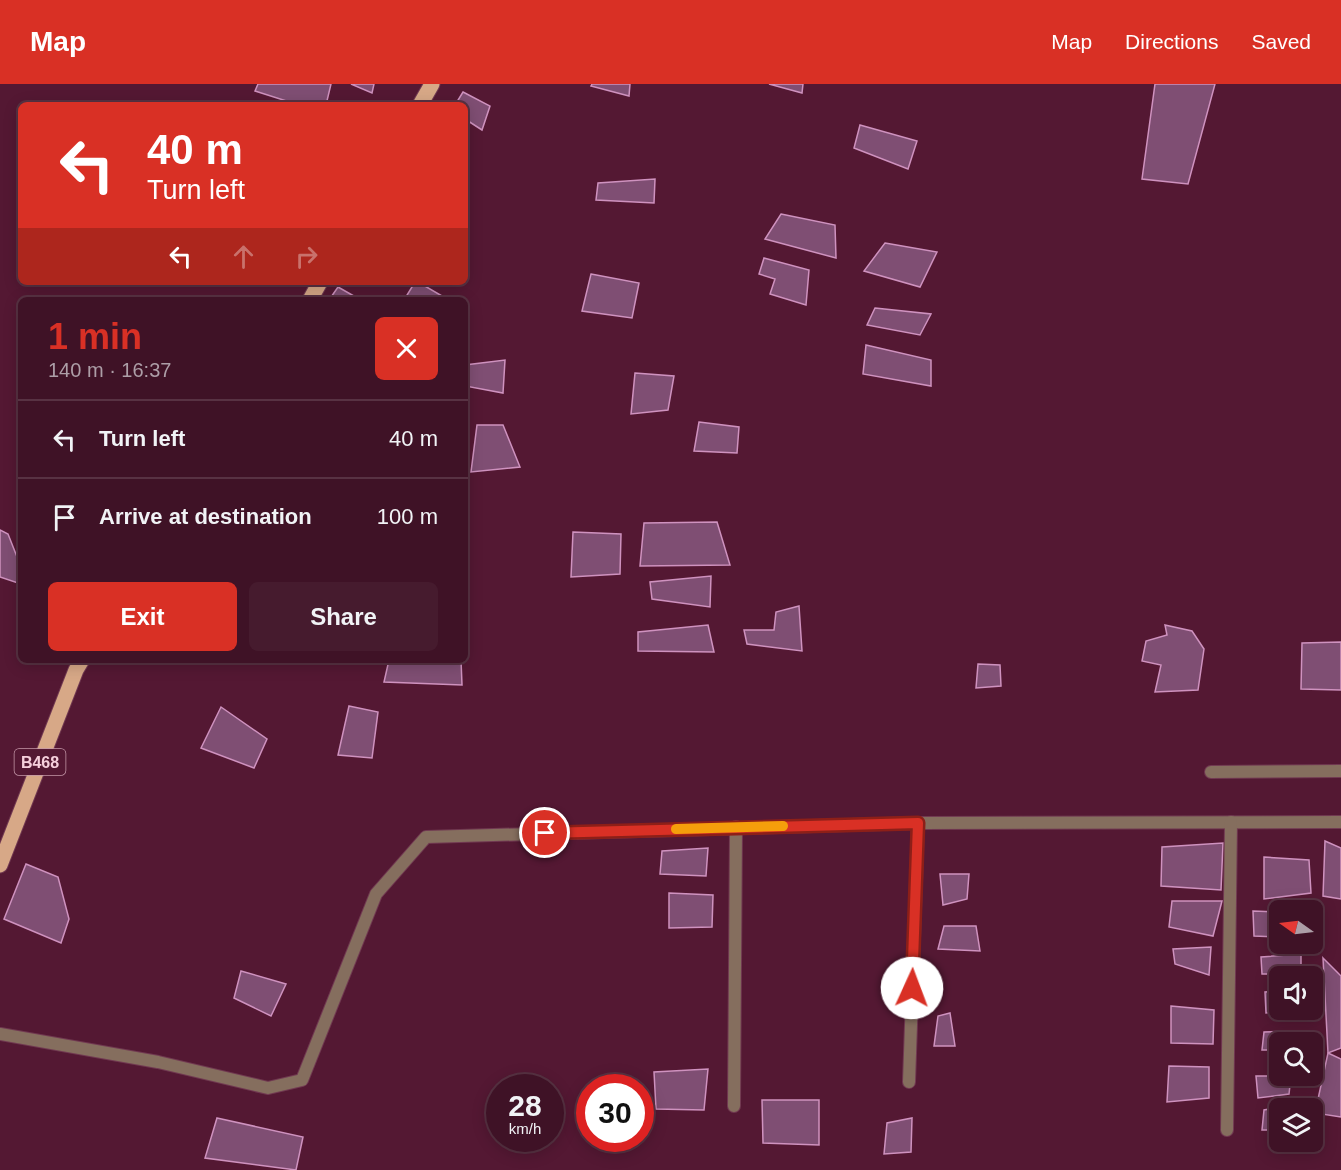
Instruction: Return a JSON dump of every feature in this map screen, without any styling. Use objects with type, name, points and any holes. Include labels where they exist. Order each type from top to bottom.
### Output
[{"type":"main road","points":[[422,102],[432,84]]},
{"type":"main road","name":"B468","points":[[0,865],[80,663]]},
{"type":"street","points":[[1211,772],[1341,771]]},
{"type":"street","points":[[1227,1130],[1231,822]]},
{"type":"street","points":[[0,1034],[158,1062],[268,1088],[302,1080],[376,894],[426,837],[918,823],[1341,822]]},
{"type":"street","points":[[909,1082],[918,823]]},
{"type":"street","points":[[734,1106],[736,827]]},
{"type":"building","points":[[258,84],[331,84],[327,102],[290,102],[255,91]]},
{"type":"building","points":[[351,84],[374,84],[372,93]]},
{"type":"building","points":[[592,84],[630,84],[629,96],[591,86]]},
{"type":"building","points":[[769,84],[803,84],[802,93]]},
{"type":"building","points":[[1155,84],[1215,84],[1188,184],[1142,179]]},
{"type":"building","points":[[463,92],[490,106],[482,130],[468,121],[468,102],[457,102]]},
{"type":"building","points":[[860,125],[917,141],[908,169],[854,148]]},
{"type":"building","points":[[655,179],[654,203],[596,200],[598,183]]},
{"type":"building","points":[[781,214],[835,225],[836,258],[765,239]]},
{"type":"building","points":[[885,243],[937,252],[920,287],[864,271]]},
{"type":"building","points":[[764,258],[809,270],[806,305],[770,294],[775,279],[759,274]]},
{"type":"building","points":[[591,274],[639,283],[632,318],[582,311]]},
{"type":"building","points":[[413,285],[423,285],[444,297],[406,297]]},
{"type":"building","points":[[338,287],[356,297],[331,297]]},
{"type":"building","points":[[875,308],[931,314],[920,335],[867,325]]},
{"type":"building","points":[[866,345],[931,360],[931,386],[863,374]]},
{"type":"building","points":[[505,360],[503,393],[468,387],[468,365]]},
{"type":"building","points":[[635,373],[674,376],[668,410],[631,414]]},
{"type":"building","points":[[699,422],[739,427],[737,453],[694,451]]},
{"type":"building","points":[[477,425],[503,425],[520,467],[471,472]]},
{"type":"building","points":[[717,522],[730,565],[640,566],[644,523]]},
{"type":"building","points":[[0,530],[8,534],[18,559],[18,583],[0,577]]},
{"type":"building","points":[[573,532],[621,534],[620,574],[571,577]]},
{"type":"building","points":[[711,576],[710,607],[652,599],[650,582]]},
{"type":"building","points":[[799,606],[802,651],[747,644],[744,630],[774,630],[776,612]]},
{"type":"building","points":[[708,625],[714,652],[638,651],[638,632]]},
{"type":"building","points":[[1165,625],[1192,631],[1204,649],[1198,690],[1155,692],[1161,665],[1142,661],[1146,641],[1167,635]]},
{"type":"building","points":[[1341,642],[1341,690],[1301,689],[1302,643]]},
{"type":"building","points":[[388,663],[461,663],[462,685],[384,682]]},
{"type":"building","points":[[978,664],[1000,665],[1001,686],[976,688]]},
{"type":"building","points":[[349,706],[378,712],[372,758],[338,755]]},
{"type":"building","points":[[221,707],[267,739],[254,768],[201,748]]},
{"type":"building","points":[[1325,841],[1341,848],[1341,899],[1323,896]]},
{"type":"building","points":[[1223,843],[1221,890],[1161,886],[1162,847]]},
{"type":"building","points":[[708,848],[706,876],[660,874],[662,851]]},
{"type":"building","points":[[1264,857],[1309,860],[1311,893],[1264,899]]},
{"type":"building","points":[[26,864],[58,877],[69,919],[61,943],[4,919]]},
{"type":"building","points":[[940,874],[969,874],[967,899],[943,905]]},
{"type":"building","points":[[669,893],[713,895],[712,927],[669,928]]},
{"type":"building","points":[[1172,901],[1222,901],[1213,936],[1169,927]]},
{"type":"building","points":[[1253,911],[1269,912],[1269,937],[1254,936]]},
{"type":"building","points":[[944,926],[976,926],[980,951],[938,949]]},
{"type":"building","points":[[1211,947],[1209,975],[1175,964],[1173,949]]},
{"type":"building","points":[[1301,954],[1301,966],[1269,966],[1269,974],[1262,974],[1261,957]]},
{"type":"building","points":[[1323,958],[1341,976],[1341,1048],[1328,1053]]},
{"type":"building","points":[[241,971],[286,984],[271,1016],[234,998]]},
{"type":"building","points":[[1265,992],[1269,992],[1269,1013],[1266,1013]]},
{"type":"building","points":[[1171,1006],[1214,1010],[1213,1044],[1171,1043]]},
{"type":"building","points":[[950,1013],[955,1046],[934,1046],[938,1016]]},
{"type":"building","points":[[1297,1031],[1269,1032],[1269,1050],[1262,1050],[1264,1032]]},
{"type":"building","points":[[1328,1053],[1341,1059],[1341,1117],[1323,1114],[1323,1098],[1318,1098],[1321,1086],[1323,1086]]},
{"type":"building","points":[[1169,1066],[1209,1067],[1209,1098],[1167,1102]]},
{"type":"building","points":[[708,1069],[704,1110],[656,1109],[654,1072]]},
{"type":"building","points":[[1256,1076],[1269,1076],[1269,1086],[1290,1086],[1289,1094],[1258,1098]]},
{"type":"building","points":[[762,1100],[819,1100],[819,1145],[763,1143]]},
{"type":"building","points":[[1269,1109],[1269,1130],[1262,1130],[1264,1110]]},
{"type":"building","points":[[217,1118],[303,1137],[296,1170],[205,1158]]},
{"type":"building","points":[[912,1118],[911,1152],[884,1154],[887,1123]]},
{"type":"slow traffic","points":[[676,829],[783,826]]},
{"type":"route","points":[[545,833],[918,823],[912,988]]}]
